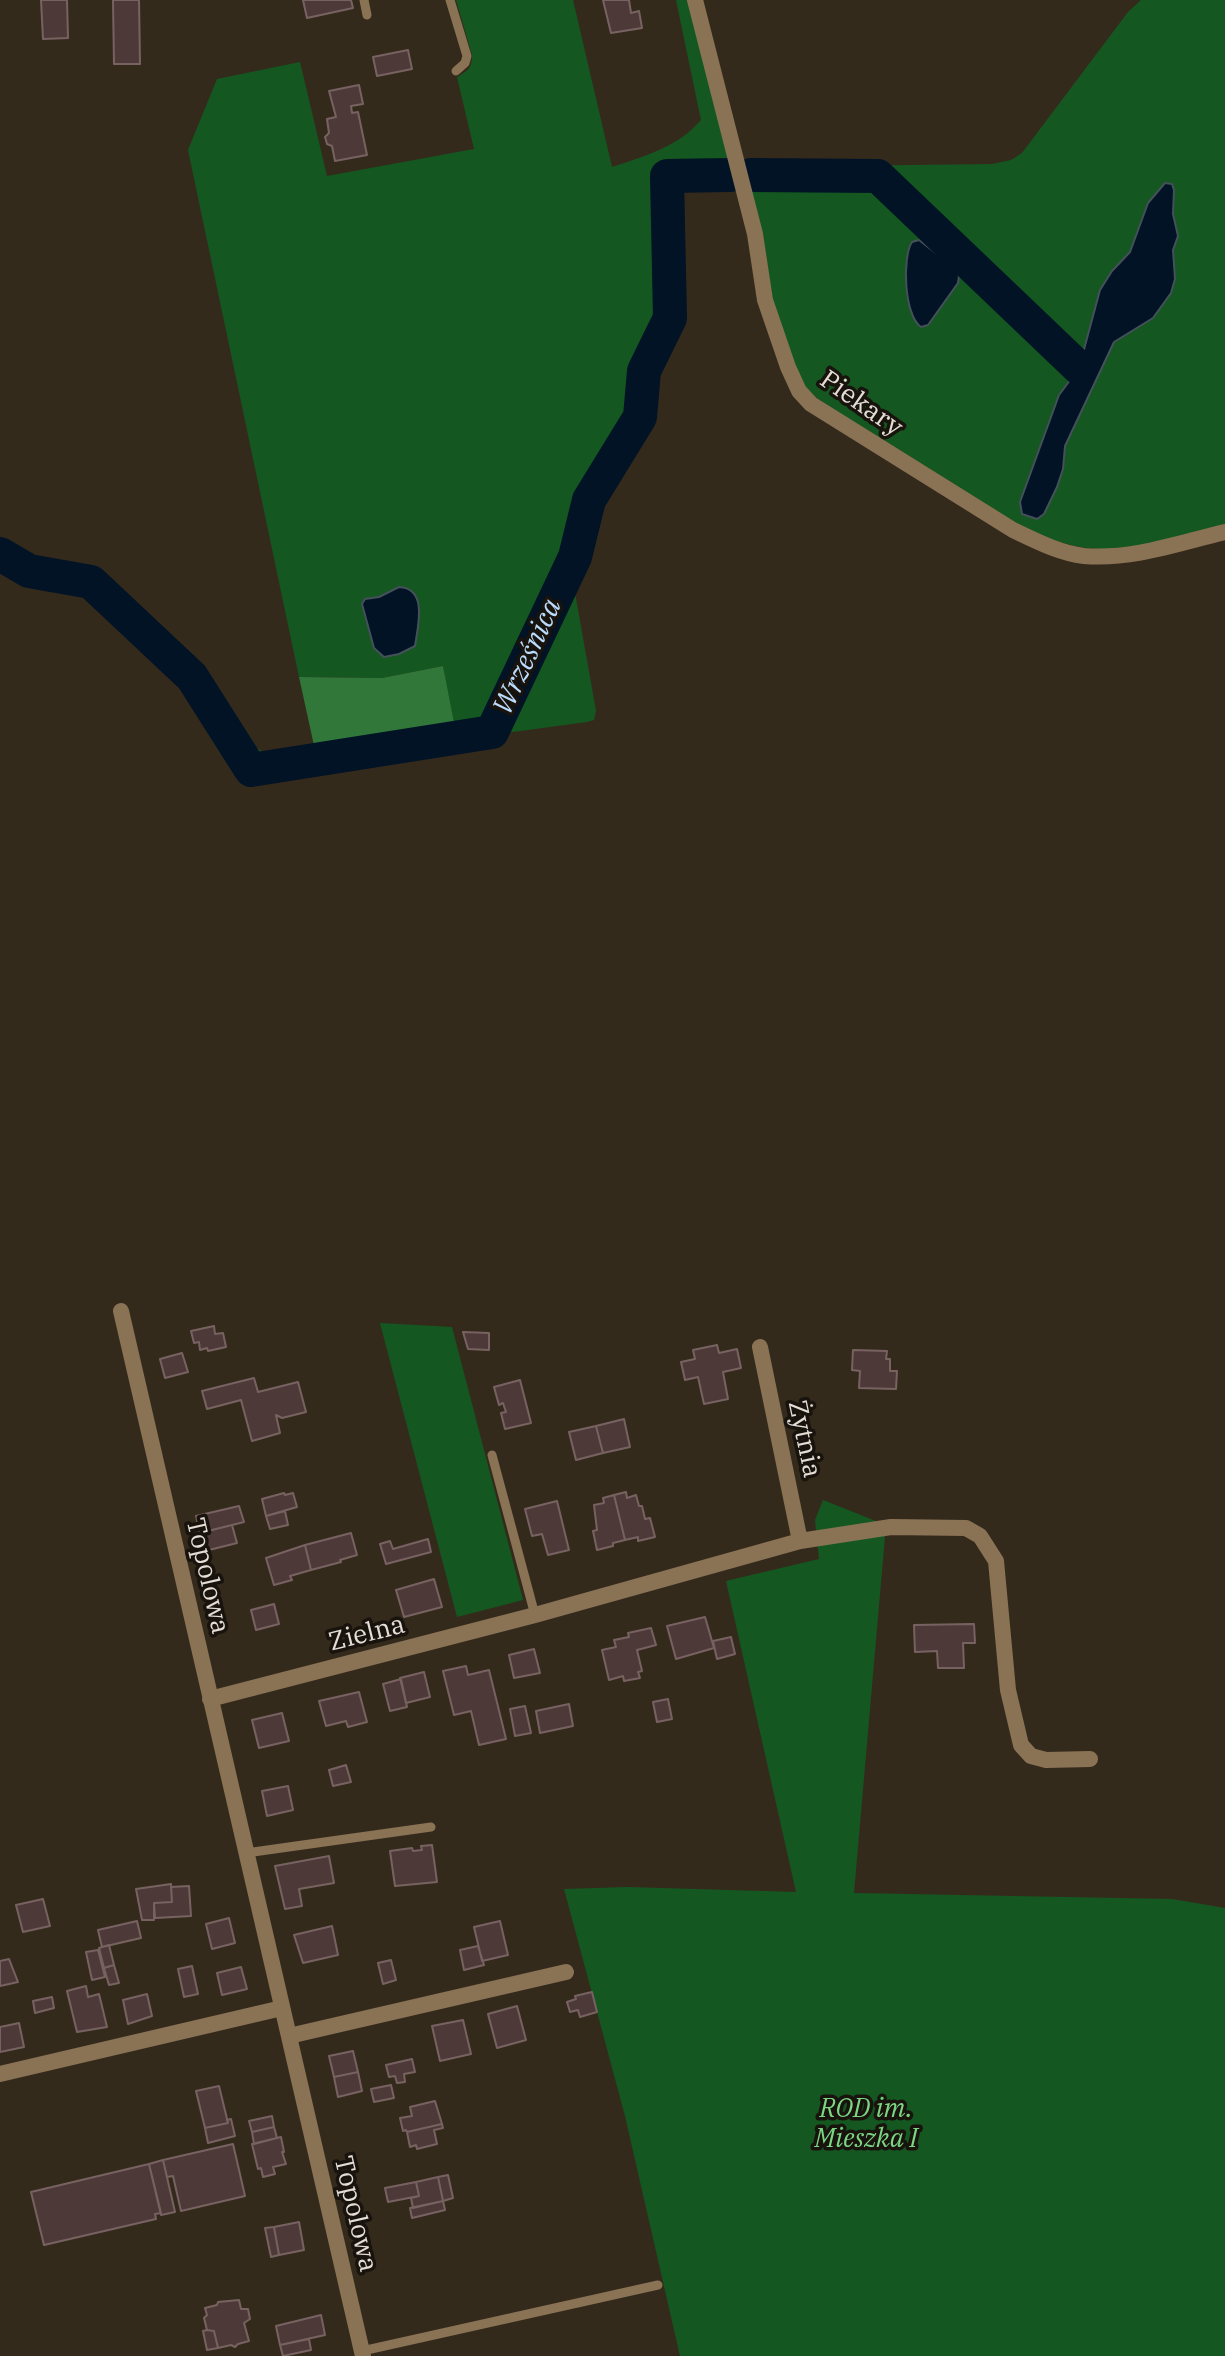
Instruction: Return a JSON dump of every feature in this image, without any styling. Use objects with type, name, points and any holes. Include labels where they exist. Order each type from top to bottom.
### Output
[{"type":"street","name":"Piekary","points":[[695,0],[755,234],[765,300],[788,367],[799,391],[811,404],[1013,530],[1049,547],[1083,556],[1117,555],[1144,552],[1225,532]]},
{"type":"street","name":"Topolowa","points":[[121,1311],[362,2354]]},
{"type":"street","name":"Żytnia","points":[[760,1347],[800,1541]]},
{"type":"street","name":"Zielna","points":[[210,1699],[535,1615],[800,1541],[891,1527],[966,1528],[980,1536],[996,1561],[1008,1690],[1021,1745],[1031,1756],[1046,1760],[1090,1759]]},
{"type":"street","points":[[289,2036],[566,1972]]},
{"type":"street","points":[[0,2074],[282,2008]]},
{"type":"lane","points":[[364,0],[367,15]]},
{"type":"lane","points":[[450,0],[467,56],[465,63],[456,71]]},
{"type":"lane","points":[[492,1455],[535,1615]]},
{"type":"lane","points":[[246,1853],[431,1827]]},
{"type":"lane","points":[[362,2354],[658,2285]]},
{"type":"green space","points":[[456,0],[573,0],[612,167],[671,144],[701,120],[676,0],[687,0],[735,180],[673,181],[671,239],[674,320],[648,375],[645,418],[605,480],[603,472],[585,498],[571,556],[560,578],[572,576],[596,711],[594,720],[251,775],[188,681],[87,587],[26,576],[0,560],[0,543],[16,559],[102,579],[193,660],[257,748],[266,754],[275,756],[454,728],[443,666],[382,678],[299,677],[188,150],[217,79],[300,62],[327,176],[474,149],[457,77],[469,69],[472,55]]},
{"type":"green space","points":[[1141,0],[1225,0],[1225,524],[1139,546],[1087,548],[1042,536],[1020,526],[810,393],[802,383],[773,302],[763,235],[745,167],[992,164],[1011,160],[1022,153],[1128,12]]},
{"type":"green space","points":[[443,666],[455,728],[315,750],[299,677],[382,678]]},
{"type":"green space","points":[[380,1323],[452,1327],[523,1600],[457,1617]]},
{"type":"green space","name":"ROD im. Mieszka I","points":[[823,1500],[886,1525],[854,1893],[1172,1899],[1225,1908],[1225,2356],[680,2356],[625,2116],[564,1889],[628,1887],[796,1892],[726,1581],[819,1559],[815,1520]]},
{"type":"water","points":[[1165,183],[1172,184],[1174,190],[1173,214],[1178,236],[1173,250],[1175,279],[1171,293],[1153,318],[1114,342],[1065,446],[1063,469],[1044,514],[1037,519],[1022,514],[1020,502],[1059,395],[1079,368],[1100,290],[1130,252],[1148,203]]},
{"type":"water","points":[[919,240],[956,269],[959,276],[958,283],[928,325],[921,327],[911,311],[906,286],[909,250],[912,242]]},
{"type":"water","points":[[399,587],[408,589],[418,601],[415,646],[384,657],[374,648],[362,604],[365,599],[379,597]]},
{"type":"building","points":[[41,0],[67,0],[68,38],[43,39]]},
{"type":"building","points":[[113,0],[139,0],[140,64],[114,64]]},
{"type":"building","points":[[303,0],[351,0],[353,8],[307,18]]},
{"type":"building","points":[[603,0],[629,0],[631,13],[639,11],[642,28],[611,33]]},
{"type":"building","points":[[408,50],[412,69],[377,76],[373,57]]},
{"type":"building","points":[[359,85],[363,104],[351,106],[352,113],[358,112],[367,155],[335,161],[332,146],[327,144],[325,137],[329,133],[327,119],[336,117],[329,91]]},
{"type":"building","points":[[214,1326],[215,1334],[223,1333],[226,1347],[200,1350],[199,1342],[194,1343],[191,1331]]},
{"type":"building","points":[[463,1332],[489,1333],[489,1350],[468,1349]]},
{"type":"building","points":[[717,1345],[719,1353],[737,1349],[741,1368],[723,1372],[728,1399],[704,1404],[698,1377],[685,1380],[681,1362],[695,1359],[693,1350]]},
{"type":"building","points":[[853,1350],[887,1351],[890,1371],[897,1371],[896,1389],[859,1388],[860,1371],[852,1370]]},
{"type":"building","points":[[182,1353],[188,1372],[165,1378],[160,1359]]},
{"type":"building","points":[[254,1378],[258,1392],[298,1382],[306,1412],[282,1418],[276,1415],[280,1433],[252,1441],[241,1400],[207,1409],[202,1391]]},
{"type":"building","points":[[520,1380],[531,1423],[505,1429],[501,1413],[506,1412],[503,1403],[499,1405],[494,1387]]},
{"type":"building","points":[[624,1419],[630,1447],[603,1453],[596,1426]]},
{"type":"building","points":[[596,1426],[603,1453],[576,1460],[569,1432]]},
{"type":"building","points":[[626,1492],[627,1498],[636,1495],[645,1519],[650,1518],[655,1537],[625,1540],[614,1495]]},
{"type":"building","points":[[293,1493],[297,1507],[266,1516],[262,1499]]},
{"type":"building","points":[[614,1495],[625,1540],[597,1550],[593,1531],[597,1530],[594,1505],[604,1503],[603,1498]]},
{"type":"building","points":[[557,1501],[569,1550],[548,1555],[542,1534],[532,1536],[525,1509]]},
{"type":"building","points":[[239,1506],[244,1522],[200,1533],[196,1516]]},
{"type":"building","points":[[285,1511],[288,1525],[270,1529],[266,1516]]},
{"type":"building","points":[[232,1525],[237,1543],[205,1551],[200,1533]]},
{"type":"building","points":[[351,1533],[357,1555],[311,1570],[305,1545]]},
{"type":"building","points":[[428,1539],[431,1552],[386,1564],[380,1544],[390,1541],[393,1549]]},
{"type":"building","points":[[305,1545],[311,1570],[274,1585],[266,1558]]},
{"type":"building","points":[[434,1579],[442,1607],[404,1617],[396,1590]]},
{"type":"building","points":[[274,1604],[279,1624],[256,1630],[251,1610]]},
{"type":"building","points":[[705,1617],[714,1648],[676,1659],[667,1626]]},
{"type":"building","points":[[974,1624],[975,1643],[963,1643],[964,1668],[938,1668],[937,1651],[915,1652],[914,1625]]},
{"type":"building","points":[[651,1628],[656,1645],[637,1650],[642,1671],[638,1672],[640,1678],[624,1681],[623,1676],[609,1680],[602,1650],[616,1647],[614,1640],[629,1637],[628,1633]]},
{"type":"building","points":[[731,1637],[735,1654],[717,1659],[713,1641]]},
{"type":"building","points":[[534,1649],[540,1673],[514,1678],[509,1655]]},
{"type":"building","points":[[466,1666],[468,1675],[489,1670],[506,1739],[479,1745],[471,1711],[454,1715],[443,1671]]},
{"type":"building","points":[[424,1672],[430,1697],[406,1703],[400,1678]]},
{"type":"building","points":[[401,1679],[407,1707],[390,1711],[383,1684]]},
{"type":"building","points":[[359,1692],[367,1722],[348,1727],[346,1721],[326,1726],[319,1701]]},
{"type":"building","points":[[668,1699],[672,1719],[657,1722],[653,1702]]},
{"type":"building","points":[[569,1704],[573,1726],[540,1733],[536,1711]]},
{"type":"building","points":[[525,1706],[531,1733],[515,1736],[510,1709]]},
{"type":"building","points":[[282,1713],[289,1741],[259,1748],[252,1720]]},
{"type":"building","points":[[346,1765],[351,1782],[333,1786],[329,1770]]},
{"type":"building","points":[[288,1786],[293,1810],[267,1816],[262,1791]]},
{"type":"building","points":[[432,1845],[437,1882],[395,1886],[390,1851],[422,1850],[421,1846]]},
{"type":"building","points":[[329,1856],[334,1883],[299,1889],[302,1906],[285,1909],[275,1866]]},
{"type":"building","points":[[171,1884],[172,1902],[154,1903],[154,1920],[142,1920],[136,1889]]},
{"type":"building","points":[[189,1886],[191,1916],[155,1918],[154,1903],[172,1902],[171,1887]]},
{"type":"building","points":[[43,1899],[50,1926],[23,1932],[16,1905]]},
{"type":"building","points":[[229,1918],[235,1943],[212,1949],[206,1924]]},
{"type":"building","points":[[137,1921],[141,1938],[102,1947],[98,1930]]},
{"type":"building","points":[[500,1921],[508,1955],[482,1961],[474,1927]]},
{"type":"building","points":[[332,1926],[338,1955],[303,1963],[294,1935]]},
{"type":"building","points":[[109,1945],[114,1965],[104,1968],[99,1948]]},
{"type":"building","points":[[478,1946],[484,1965],[464,1970],[460,1950]]},
{"type":"building","points":[[98,1950],[105,1977],[92,1980],[86,1952]]},
{"type":"building","points":[[9,1959],[18,1982],[0,1986],[0,1961]]},
{"type":"building","points":[[391,1960],[396,1980],[383,1984],[378,1963]]},
{"type":"building","points":[[114,1965],[119,1983],[109,1985],[104,1968]]},
{"type":"building","points":[[192,1966],[198,1994],[184,1997],[178,1969]]},
{"type":"building","points":[[241,1967],[247,1989],[222,1995],[217,1973]]},
{"type":"building","points":[[86,1986],[88,1997],[99,1994],[107,2027],[77,2032],[67,1991]]},
{"type":"building","points":[[592,1992],[597,2012],[580,2017],[578,2010],[570,2012],[567,2002],[576,1999],[575,1996]]},
{"type":"building","points":[[147,1994],[152,2016],[128,2024],[123,2000]]},
{"type":"building","points":[[52,1997],[54,2008],[35,2013],[33,2001]]},
{"type":"building","points":[[517,2006],[526,2040],[497,2048],[488,2014]]},
{"type":"building","points":[[463,2020],[471,2054],[440,2061],[432,2026]]},
{"type":"building","points":[[19,2023],[24,2047],[0,2052],[0,2027]]},
{"type":"building","points":[[353,2051],[358,2072],[334,2077],[329,2056]]},
{"type":"building","points":[[412,2059],[415,2072],[404,2074],[405,2082],[397,2083],[395,2076],[389,2077],[386,2065]]},
{"type":"building","points":[[358,2072],[362,2091],[338,2097],[334,2077]]},
{"type":"building","points":[[391,2085],[394,2098],[374,2102],[371,2089]]},
{"type":"building","points":[[219,2086],[228,2123],[205,2128],[196,2091]]},
{"type":"building","points":[[435,2101],[442,2124],[403,2131],[400,2118],[412,2116],[410,2107]]},
{"type":"building","points":[[272,2116],[274,2127],[252,2132],[249,2121]]},
{"type":"building","points":[[231,2119],[235,2136],[208,2143],[205,2128],[228,2123],[227,2120]]},
{"type":"building","points":[[442,2124],[443,2128],[434,2130],[437,2144],[417,2149],[416,2145],[410,2147],[407,2132]]},
{"type":"building","points":[[274,2127],[277,2138],[254,2144],[252,2132]]},
{"type":"building","points":[[281,2137],[286,2164],[273,2167],[275,2174],[263,2177],[252,2144]]},
{"type":"building","points":[[233,2144],[245,2196],[181,2211],[173,2176],[167,2177],[163,2160]]},
{"type":"building","points":[[163,2160],[175,2212],[161,2215],[149,2164]]},
{"type":"building","points":[[149,2164],[161,2213],[155,2214],[156,2219],[44,2245],[31,2192]]},
{"type":"building","points":[[448,2175],[453,2198],[443,2201],[438,2177]]},
{"type":"building","points":[[438,2177],[443,2201],[413,2208],[411,2198],[419,2196],[416,2182]]},
{"type":"building","points":[[416,2182],[419,2196],[388,2202],[385,2188]]},
{"type":"building","points":[[443,2201],[445,2210],[412,2218],[410,2208]]},
{"type":"building","points":[[299,2222],[304,2250],[279,2255],[274,2227]]},
{"type":"building","points":[[274,2227],[279,2255],[271,2257],[265,2228]]},
{"type":"building","points":[[239,2300],[241,2309],[248,2309],[250,2319],[244,2323],[249,2341],[235,2347],[218,2348],[214,2331],[207,2330],[205,2308],[218,2302]]},
{"type":"building","points":[[321,2315],[325,2335],[280,2345],[276,2326]]},
{"type":"building","points":[[203,2331],[214,2331],[218,2348],[207,2350]]},
{"type":"building","points":[[309,2339],[311,2350],[283,2356],[280,2345]]},
{"type":"waterway","name":"Wrześnica","points":[[0,554],[29,571],[91,582],[192,677],[251,770],[492,732],[575,557],[589,500],[640,417],[644,371],[670,318],[667,176],[731,175]]},
{"type":"waterway","name":"Wrześnica","points":[[751,175],[878,176],[1079,368]]}]
